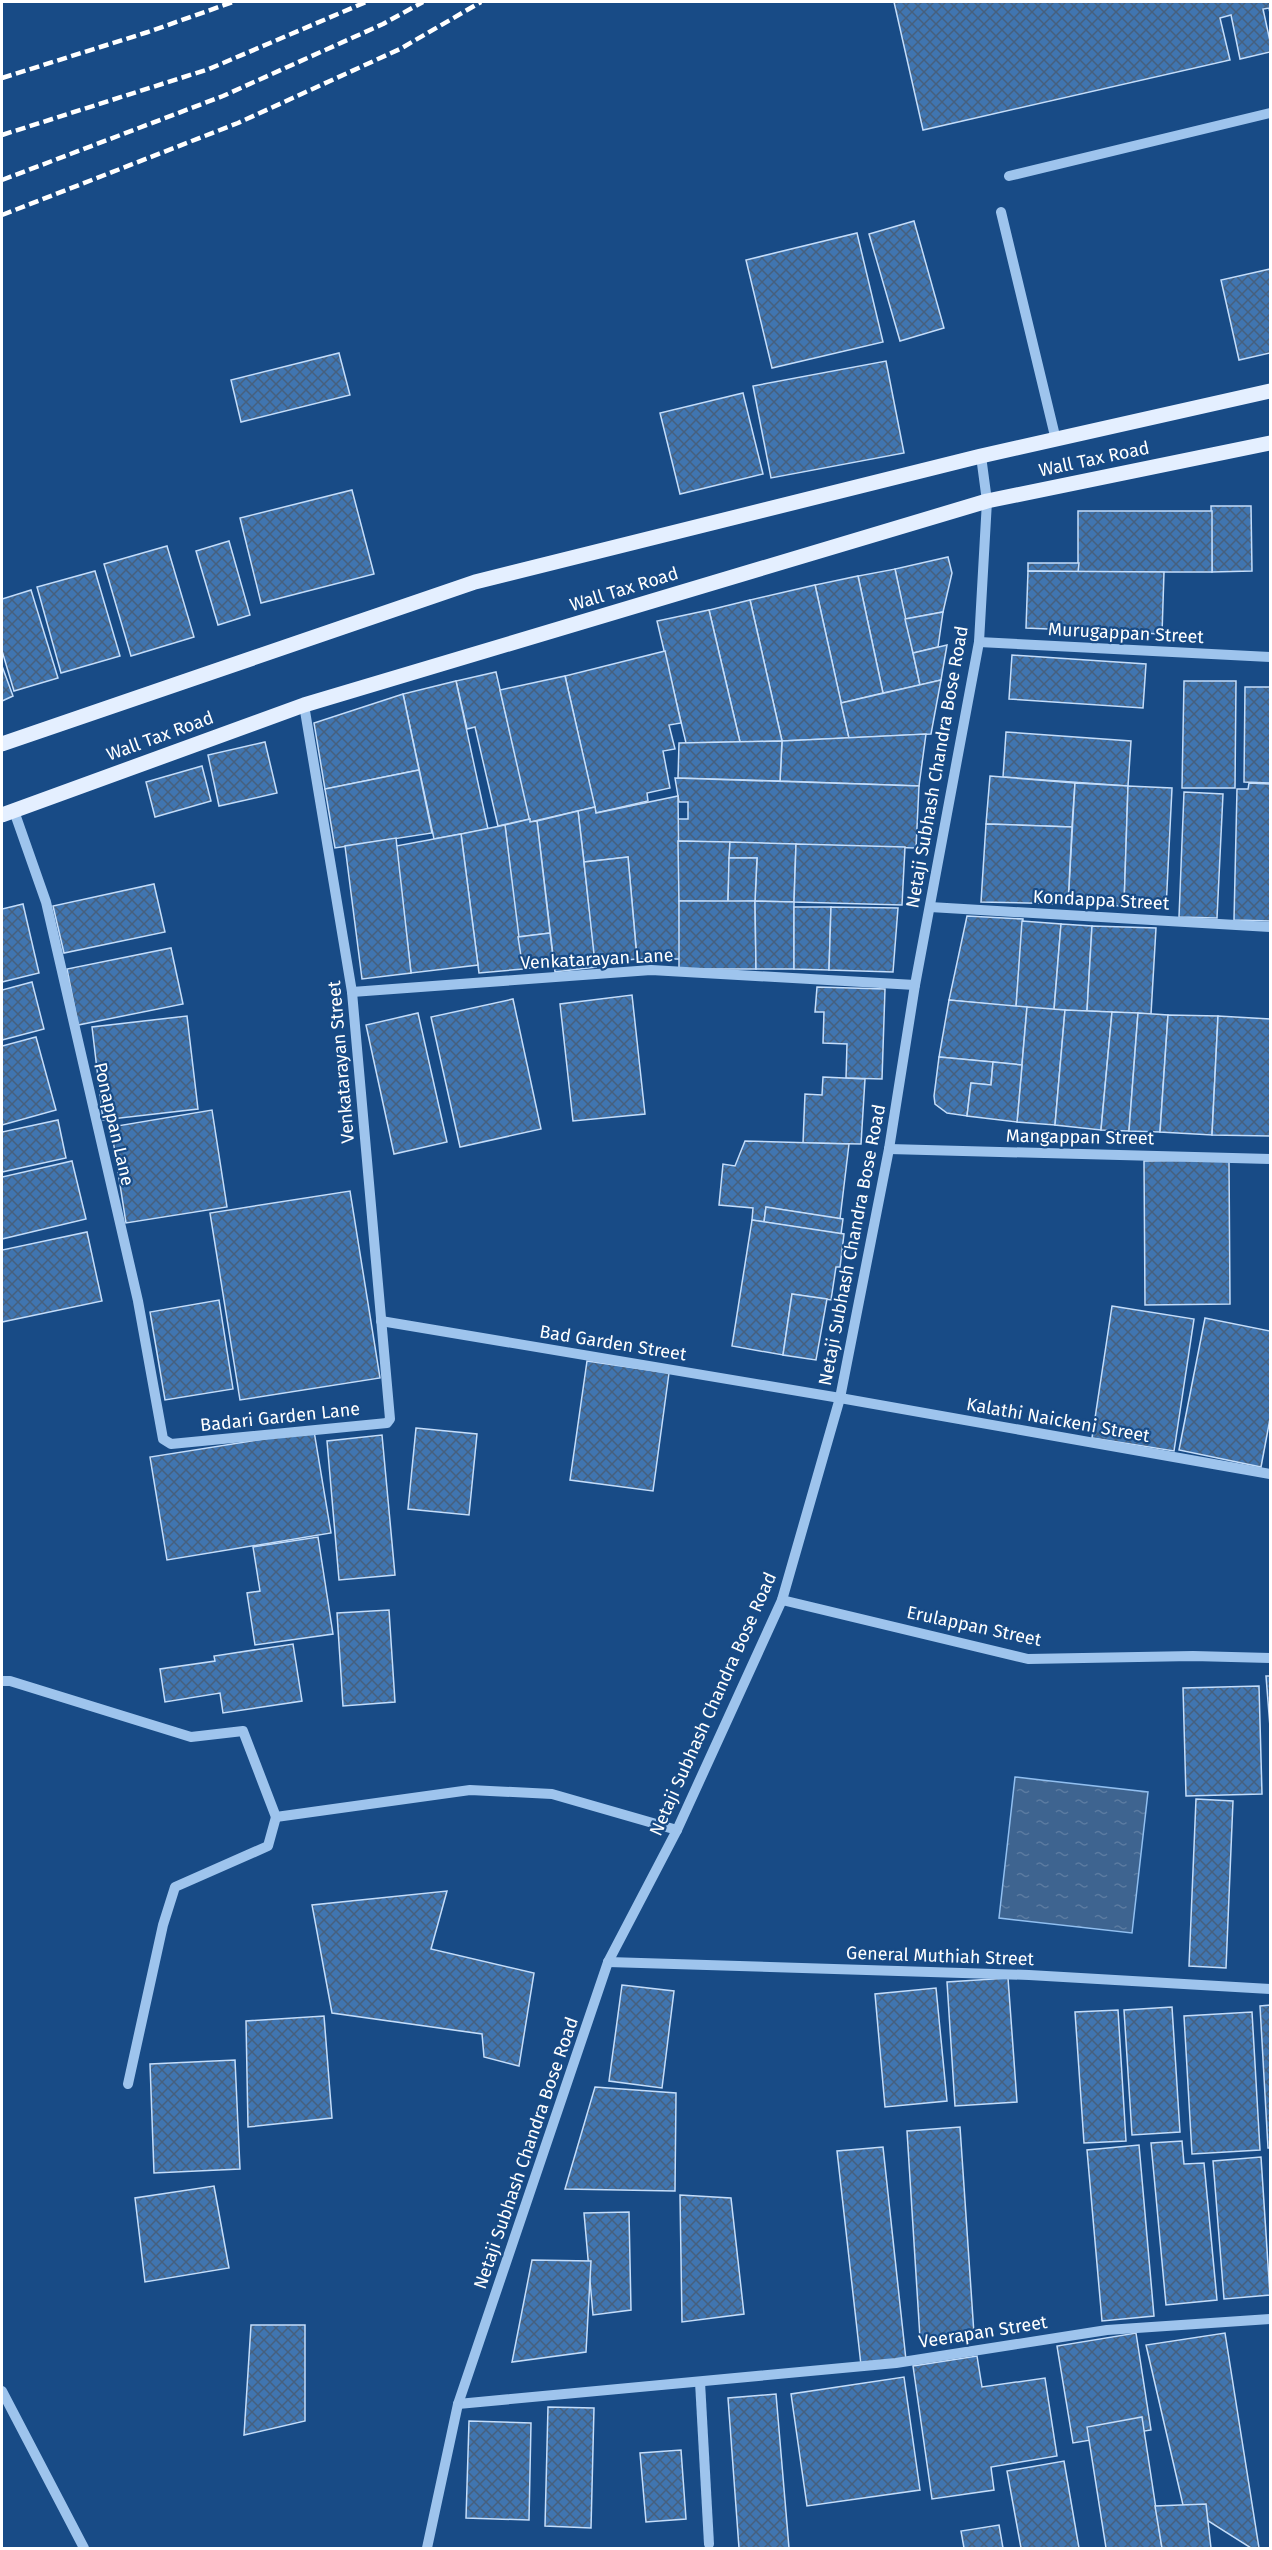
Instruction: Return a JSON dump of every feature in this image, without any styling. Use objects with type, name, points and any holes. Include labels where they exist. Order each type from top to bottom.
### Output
[{"type":"main road","name":"Wall Tax Road","points":[[2,744],[475,582],[981,456],[1270,391]]},
{"type":"main road","name":"Wall Tax Road","points":[[8,813],[304,705],[987,501],[1270,443]]},
{"type":"street","points":[[1009,176],[1270,113]]},
{"type":"street","points":[[1001,212],[1056,440]]},
{"type":"street","name":"Netaji Subhash Chandra Bose Road","points":[[427,2548],[458,2404],[608,1962],[677,1830],[782,1600],[840,1398],[889,1149],[915,985],[979,642],[987,501],[981,456]]},
{"type":"street","name":"Murugappan Street","points":[[979,642],[1270,657]]},
{"type":"street","name":"Venkatarayan Street","points":[[304,705],[352,992],[390,1419]]},
{"type":"street","name":"Ponappan Lane","points":[[8,813],[46,902],[138,1301],[163,1439],[171,1444]]},
{"type":"street","name":"Kondappa Street","points":[[930,907],[1270,927]]},
{"type":"street","name":"Venkatarayan Lane","points":[[352,992],[651,969],[915,985]]},
{"type":"street","name":"Mangappan Street","points":[[889,1149],[1270,1159]]},
{"type":"street","name":"Bad Garden Street","points":[[381,1322],[840,1398]]},
{"type":"street","name":"Kalathi Naickeni Street","points":[[840,1398],[1270,1474]]},
{"type":"street","name":"Badari Garden Lane","points":[[171,1444],[387,1424],[390,1419]]},
{"type":"street","name":"Erulappan Street","points":[[782,1600],[1028,1659],[1193,1656],[1270,1658]]},
{"type":"street","points":[[2,1681],[10,1681],[191,1737],[243,1731],[276,1817],[268,1846],[175,1887],[163,1925],[128,2084]]},
{"type":"street","points":[[276,1817],[470,1790],[552,1794],[677,1830]]},
{"type":"street","name":"General Muthiah Street","points":[[608,1962],[1029,1975],[1270,1989]]},
{"type":"street","points":[[1270,2319],[1270,2326]]},
{"type":"street","name":"Veerapan Street","points":[[458,2404],[896,2363],[1107,2330],[1270,2319]]},
{"type":"street","points":[[700,2382],[709,2544]]},
{"type":"street","points":[[2,2391],[84,2548]]},
{"type":"water","points":[[1015,1777],[1148,1792],[1132,1933],[999,1918]]},
{"type":"building","points":[[894,2],[1270,2],[1270,13],[1269,8],[1263,9],[1270,52],[1240,59],[1231,15],[1220,18],[1230,60],[923,130]]},
{"type":"building","points":[[914,221],[944,328],[900,341],[869,234]]},
{"type":"building","points":[[857,233],[883,342],[772,368],[746,260]]},
{"type":"building","points":[[1270,269],[1270,353],[1239,360],[1221,280]]},
{"type":"building","points":[[339,353],[350,395],[241,422],[231,380]]},
{"type":"building","points":[[886,361],[904,453],[771,478],[753,386]]},
{"type":"building","points":[[743,393],[763,474],[680,494],[660,413]]},
{"type":"building","points":[[352,490],[374,574],[261,603],[240,518]]},
{"type":"building","points":[[1211,506],[1251,506],[1252,571],[1212,572]]},
{"type":"building","points":[[1078,511],[1212,511],[1212,572],[1078,572]]},
{"type":"building","points":[[229,541],[250,615],[218,625],[196,551]]},
{"type":"building","points":[[167,546],[194,637],[131,656],[104,564]]},
{"type":"building","points":[[948,557],[952,573],[943,612],[905,619],[895,569]]},
{"type":"building","points":[[1028,563],[1079,563],[1078,572],[1028,571]]},
{"type":"building","points":[[895,569],[920,685],[883,693],[858,576]]},
{"type":"building","points":[[95,571],[120,656],[61,673],[37,587]]},
{"type":"building","points":[[1028,571],[1164,572],[1162,634],[1026,628]]},
{"type":"building","points":[[858,576],[883,693],[841,703],[815,585]]},
{"type":"building","points":[[815,585],[849,738],[782,741],[750,600]]},
{"type":"building","points":[[31,590],[58,678],[14,691],[2,651],[2,599]]},
{"type":"building","points":[[750,600],[782,741],[740,742],[709,610]]},
{"type":"building","points":[[709,610],[740,742],[686,743],[657,621]]},
{"type":"building","points":[[943,612],[938,647],[913,653],[905,619]]},
{"type":"building","points":[[947,645],[941,680],[920,685],[913,653]]},
{"type":"building","points":[[665,651],[681,723],[669,725],[675,749],[663,751],[670,788],[647,793],[648,801],[596,813],[565,676]]},
{"type":"building","points":[[1012,655],[1146,664],[1143,708],[1009,699]]},
{"type":"building","points":[[2,666],[13,696],[2,701]]},
{"type":"building","points":[[496,672],[530,819],[498,826],[475,727],[467,729],[456,681]]},
{"type":"building","points":[[565,676],[595,807],[530,822],[500,690]]},
{"type":"building","points":[[941,680],[931,734],[849,738],[841,703]]},
{"type":"building","points":[[456,681],[488,829],[434,839],[403,694]]},
{"type":"building","points":[[1184,681],[1236,681],[1235,788],[1182,788]]},
{"type":"building","points":[[1245,687],[1270,687],[1270,783],[1244,782]]},
{"type":"building","points":[[403,694],[419,770],[325,789],[314,723]]},
{"type":"building","points":[[1006,732],[1131,741],[1128,786],[1003,777]]},
{"type":"building","points":[[926,734],[919,786],[780,781],[782,741]]},
{"type":"building","points":[[782,741],[780,781],[678,778],[679,743]]},
{"type":"building","points":[[265,742],[277,793],[219,806],[208,755]]},
{"type":"building","points":[[202,766],[211,801],[155,817],[146,782]]},
{"type":"building","points":[[419,770],[432,833],[335,848],[325,789]]},
{"type":"building","points":[[990,776],[1075,783],[1072,827],[986,824]]},
{"type":"building","points":[[675,778],[919,786],[916,848],[678,841],[678,819],[688,819],[688,802],[679,802]]},
{"type":"building","points":[[1075,783],[1128,786],[1124,906],[1068,904]]},
{"type":"building","points":[[1249,783],[1270,784],[1270,921],[1234,920],[1237,789],[1248,789]]},
{"type":"building","points":[[1128,786],[1172,788],[1166,909],[1124,906]]},
{"type":"building","points":[[1184,792],[1223,794],[1217,918],[1179,917]]},
{"type":"building","points":[[678,796],[680,959],[637,959],[628,857],[584,862],[578,811],[595,807],[596,813]]},
{"type":"building","points":[[578,811],[596,967],[555,972],[537,821]]},
{"type":"building","points":[[530,819],[530,822],[537,821],[550,933],[518,937],[505,825]]},
{"type":"building","points":[[986,824],[1072,827],[1068,904],[981,902]]},
{"type":"building","points":[[505,825],[523,969],[479,973],[461,834]]},
{"type":"building","points":[[461,834],[478,965],[411,973],[396,846]]},
{"type":"building","points":[[396,838],[411,973],[362,979],[345,846]]},
{"type":"building","points":[[678,841],[730,842],[728,902],[679,901]]},
{"type":"building","points":[[730,842],[796,844],[794,902],[755,901],[757,858],[729,858]]},
{"type":"building","points":[[796,844],[905,847],[902,905],[794,902]]},
{"type":"building","points":[[628,857],[637,959],[595,963],[584,862]]},
{"type":"building","points":[[729,858],[757,858],[755,901],[728,902]]},
{"type":"building","points":[[154,884],[165,932],[64,953],[53,906]]},
{"type":"building","points":[[679,901],[755,901],[756,969],[679,969]]},
{"type":"building","points":[[755,901],[794,902],[794,969],[756,969]]},
{"type":"building","points":[[23,904],[39,973],[2,982],[2,909]]},
{"type":"building","points":[[794,907],[831,907],[829,970],[794,969]]},
{"type":"building","points":[[831,907],[898,908],[893,972],[829,970]]},
{"type":"building","points":[[967,916],[1023,919],[1016,1007],[949,1000]]},
{"type":"building","points":[[1022,921],[1061,924],[1054,1010],[1016,1007]]},
{"type":"building","points":[[1061,924],[1092,926],[1087,1011],[1054,1010]]},
{"type":"building","points":[[1092,926],[1156,928],[1151,1014],[1087,1011]]},
{"type":"building","points":[[550,933],[554,965],[523,969],[518,937]]},
{"type":"building","points":[[171,948],[183,1004],[78,1025],[67,969]]},
{"type":"building","points":[[32,982],[44,1029],[2,1040],[2,990]]},
{"type":"building","points":[[817,987],[885,989],[882,1079],[846,1078],[847,1044],[823,1043],[824,1012],[815,1012]]},
{"type":"building","points":[[632,995],[645,1114],[573,1121],[560,1004]]},
{"type":"building","points":[[513,999],[541,1129],[460,1147],[431,1017]]},
{"type":"building","points":[[949,1000],[1027,1007],[1022,1065],[939,1057]]},
{"type":"building","points":[[1027,1007],[1065,1010],[1055,1125],[1017,1122]]},
{"type":"building","points":[[1065,1010],[1112,1012],[1101,1130],[1055,1125]]},
{"type":"building","points":[[1112,1012],[1138,1013],[1129,1131],[1101,1130]]},
{"type":"building","points":[[418,1013],[447,1142],[394,1154],[366,1025]]},
{"type":"building","points":[[1138,1013],[1168,1015],[1160,1132],[1129,1131]]},
{"type":"building","points":[[1168,1015],[1218,1016],[1212,1135],[1160,1132]]},
{"type":"building","points":[[187,1016],[198,1109],[103,1120],[92,1027]]},
{"type":"building","points":[[1218,1016],[1270,1019],[1270,1136],[1212,1135]]},
{"type":"building","points":[[36,1037],[56,1110],[2,1125],[2,1046]]},
{"type":"building","points":[[939,1057],[993,1062],[991,1085],[971,1083],[967,1116],[947,1113],[935,1104]]},
{"type":"building","points":[[993,1062],[1022,1065],[1017,1122],[967,1116],[971,1083],[991,1085]]},
{"type":"building","points":[[823,1077],[865,1079],[861,1144],[803,1143],[805,1094],[822,1095]]},
{"type":"building","points":[[212,1110],[227,1207],[126,1223],[111,1127]]},
{"type":"building","points":[[58,1120],[66,1158],[2,1172],[2,1132]]},
{"type":"building","points":[[745,1141],[849,1144],[840,1219],[766,1207],[764,1222],[752,1220],[753,1208],[719,1205],[723,1164],[735,1166]]},
{"type":"building","points":[[1229,1160],[1230,1304],[1145,1305],[1144,1161]]},
{"type":"building","points":[[72,1161],[86,1219],[2,1239],[2,1177]]},
{"type":"building","points":[[350,1191],[380,1378],[240,1400],[210,1213]]},
{"type":"building","points":[[766,1207],[843,1219],[841,1234],[764,1222]]},
{"type":"building","points":[[752,1220],[844,1234],[840,1267],[836,1267],[831,1300],[792,1294],[783,1355],[732,1346]]},
{"type":"building","points":[[87,1232],[102,1301],[2,1322],[2,1250]]},
{"type":"building","points":[[792,1294],[827,1299],[816,1360],[783,1355]]},
{"type":"building","points":[[219,1300],[233,1389],[165,1400],[150,1312]]},
{"type":"building","points":[[1112,1306],[1194,1319],[1174,1451],[1092,1438]]},
{"type":"building","points":[[1205,1318],[1270,1331],[1270,1419],[1261,1467],[1179,1450]]},
{"type":"building","points":[[587,1361],[669,1373],[653,1491],[570,1480]]},
{"type":"building","points":[[416,1428],[477,1434],[469,1515],[408,1509]]},
{"type":"building","points":[[314,1431],[331,1533],[167,1560],[150,1457]]},
{"type":"building","points":[[382,1435],[395,1575],[339,1580],[327,1441]]},
{"type":"building","points":[[318,1537],[333,1634],[255,1645],[247,1593],[260,1591],[253,1547]]},
{"type":"building","points":[[389,1610],[395,1702],[343,1706],[337,1613]]},
{"type":"building","points":[[293,1644],[302,1701],[223,1713],[220,1693],[165,1702],[160,1669],[215,1661],[214,1656]]},
{"type":"building","points":[[1266,1676],[1270,1676],[1270,1727]]},
{"type":"building","points":[[1259,1686],[1262,1794],[1186,1796],[1183,1688]]},
{"type":"building","points":[[1196,1799],[1233,1801],[1226,1968],[1189,1966]]},
{"type":"building","points":[[447,1891],[431,1949],[534,1973],[519,2066],[484,2057],[482,2034],[332,2013],[312,1905]]},
{"type":"building","points":[[1008,1978],[1017,2102],[955,2106],[947,1982]]},
{"type":"building","points":[[622,1985],[674,1991],[662,2088],[609,2081]]},
{"type":"building","points":[[936,1988],[947,2101],[885,2107],[875,1994]]},
{"type":"building","points":[[1270,2005],[1270,2148],[1268,2148],[1260,2006]]},
{"type":"building","points":[[1172,2007],[1180,2132],[1132,2135],[1124,2010]]},
{"type":"building","points":[[1118,2010],[1126,2141],[1084,2143],[1075,2012]]},
{"type":"building","points":[[1252,2012],[1260,2150],[1192,2154],[1184,2016]]},
{"type":"building","points":[[324,2016],[332,2118],[248,2127],[246,2021]]},
{"type":"building","points":[[235,2060],[240,2169],[154,2173],[150,2064]]},
{"type":"building","points":[[595,2087],[676,2093],[675,2191],[565,2189]]},
{"type":"building","points":[[960,2127],[974,2334],[920,2338],[907,2131]]},
{"type":"building","points":[[1182,2141],[1184,2164],[1204,2163],[1217,2300],[1166,2305],[1151,2143]]},
{"type":"building","points":[[1139,2145],[1154,2316],[1102,2321],[1087,2150]]},
{"type":"building","points":[[883,2147],[906,2360],[861,2365],[837,2151]]},
{"type":"building","points":[[1261,2157],[1270,2295],[1224,2299],[1213,2161]]},
{"type":"building","points":[[214,2186],[229,2268],[145,2282],[135,2198]]},
{"type":"building","points":[[680,2195],[731,2198],[744,2314],[682,2322]]},
{"type":"building","points":[[629,2212],[631,2310],[593,2315],[584,2213]]},
{"type":"building","points":[[532,2260],[591,2261],[586,2352],[512,2362]]},
{"type":"building","points":[[251,2325],[305,2325],[305,2421],[244,2435]]},
{"type":"building","points":[[1136,2333],[1151,2430],[1073,2443],[1057,2346]]},
{"type":"building","points":[[1225,2333],[1259,2548],[1251,2548],[1183,2505],[1146,2345]]},
{"type":"building","points":[[977,2356],[982,2387],[1045,2378],[1057,2456],[991,2467],[994,2490],[932,2499],[913,2366]]},
{"type":"building","points":[[904,2377],[920,2490],[807,2506],[791,2394]]},
{"type":"building","points":[[776,2394],[789,2548],[739,2548],[728,2398]]},
{"type":"building","points":[[548,2407],[594,2408],[591,2528],[545,2526]]},
{"type":"building","points":[[1142,2417],[1162,2548],[1106,2548],[1087,2427]]},
{"type":"building","points":[[469,2421],[531,2423],[529,2520],[466,2518]]},
{"type":"building","points":[[681,2450],[686,2519],[646,2522],[640,2453]]},
{"type":"building","points":[[1064,2461],[1079,2548],[1021,2548],[1007,2471]]},
{"type":"building","points":[[1206,2504],[1211,2548],[1162,2548],[1155,2506]]},
{"type":"building","points":[[999,2525],[1003,2548],[964,2548],[961,2531]]},
{"type":"railway","points":[[2,78],[148,32],[233,2]]},
{"type":"railway","points":[[2,135],[209,69],[366,2]]},
{"type":"railway","points":[[2,180],[223,96],[383,24],[423,2]]},
{"type":"railway","points":[[2,215],[238,123],[400,49],[481,2]]}]
